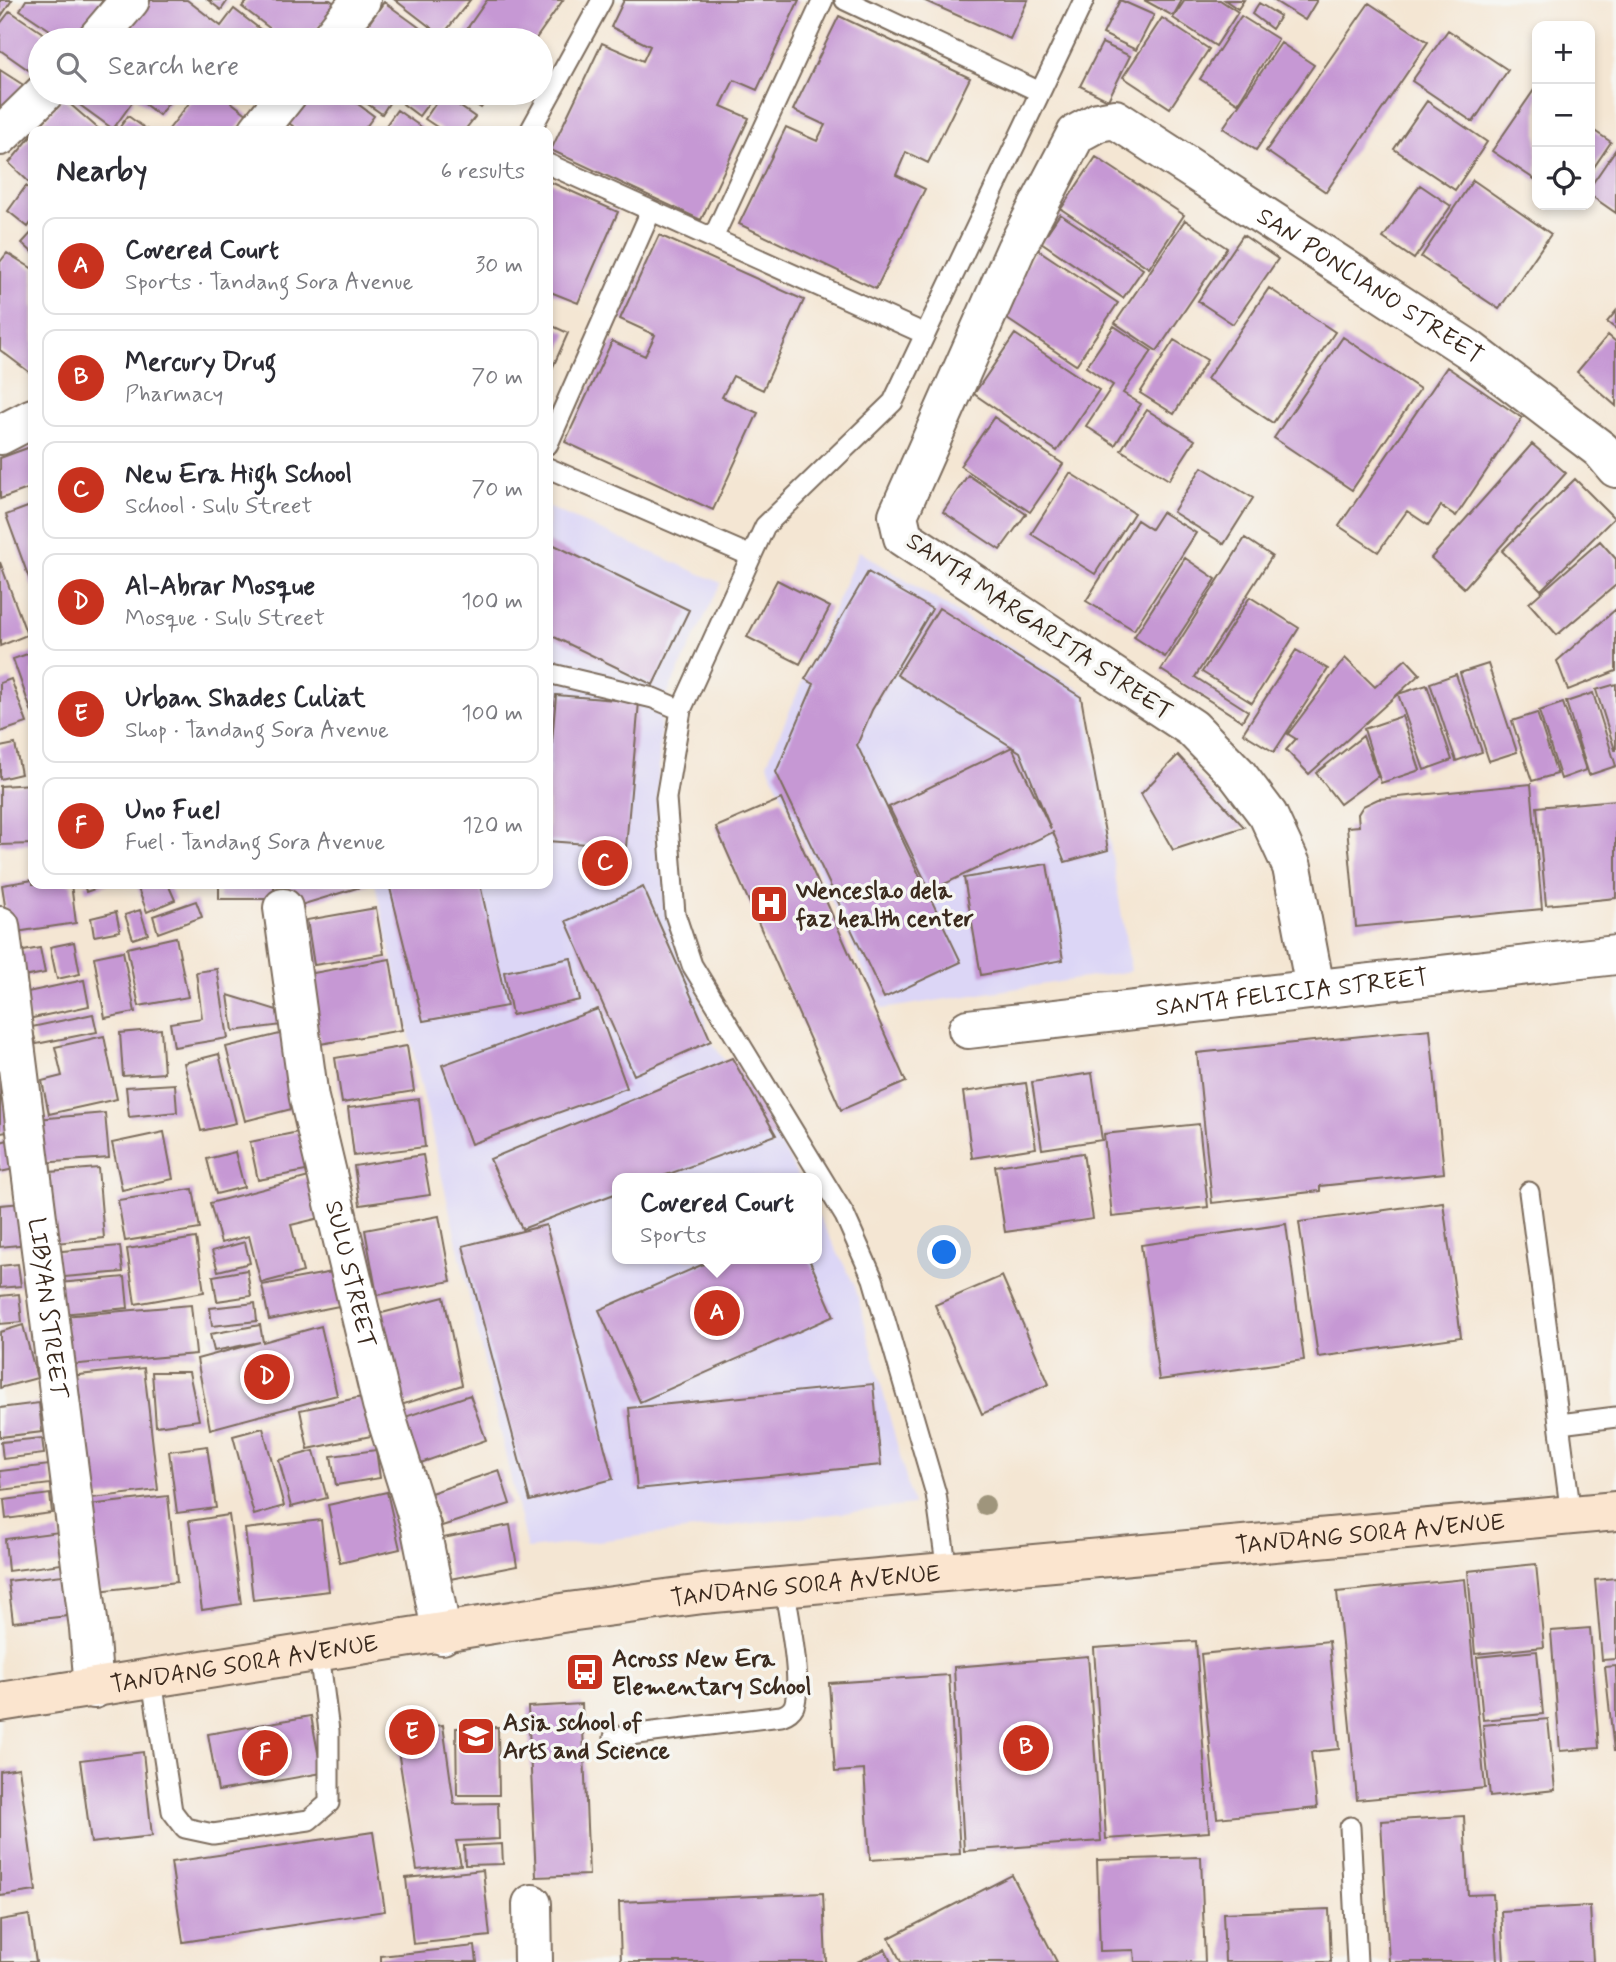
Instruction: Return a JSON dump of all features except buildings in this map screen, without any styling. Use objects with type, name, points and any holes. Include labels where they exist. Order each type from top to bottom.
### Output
[{"type":"main road","name":"TANDANG SORA AVENUE","points":[[0,1702],[442,1635],[568,1612],[784,1585],[1616,1511]]},
{"type":"street","points":[[106,28],[130,0]]},
{"type":"street","points":[[339,28],[361,0]]},
{"type":"street","points":[[0,136],[32,105]]},
{"type":"street","points":[[262,126],[279,105]]},
{"type":"street","name":"SAN PONCIANO STREET","points":[[1115,119],[1470,349],[1601,450],[1616,468]]},
{"type":"street","name":"SANTA MARGARITA STREET","points":[[1115,119],[1098,122],[1076,134],[1016,249],[898,514],[903,537],[1192,728],[1237,774],[1268,815],[1292,867],[1315,988]]},
{"type":"street","points":[[0,435],[28,421]]},
{"type":"street","name":"SULU STREET","points":[[283,908],[309,1098],[382,1404],[420,1524],[442,1635]]},
{"type":"street","name":"LIBYAN STREET","points":[[0,926],[84,1587],[94,1689]]},
{"type":"street","name":"SANTA FELICIA STREET","points":[[968,1029],[1616,955]]},
{"type":"street","points":[[531,1904],[533,1962]]},
{"type":"lane","points":[[553,89],[602,0]]},
{"type":"lane","points":[[713,238],[823,0]]},
{"type":"lane","points":[[845,0],[1038,91]]},
{"type":"lane","points":[[819,1173],[691,965],[675,914],[666,798],[681,710],[765,526],[893,402],[1038,91],[1084,0]]},
{"type":"lane","points":[[533,126],[544,105]]},
{"type":"lane","points":[[553,166],[925,334]]},
{"type":"lane","points":[[553,433],[651,211]]},
{"type":"lane","points":[[553,470],[751,556]]},
{"type":"lane","points":[[553,674],[653,698],[681,710]]},
{"type":"lane","points":[[822,1179],[845,1216],[873,1279],[936,1494],[947,1571]]},
{"type":"lane","points":[[1529,1192],[1571,1515]]},
{"type":"lane","points":[[1560,1424],[1616,1417]]},
{"type":"lane","points":[[614,1737],[790,1713],[795,1704],[794,1652],[784,1585]]},
{"type":"lane","points":[[152,1680],[172,1811],[185,1828],[213,1834],[264,1828],[309,1820],[329,1803],[329,1731],[319,1653]]},
{"type":"lane","points":[[1350,1827],[1357,1962]]},
{"type":"shaded area","points":[[553,509],[721,583],[661,707],[656,843],[711,1041],[776,1135],[796,1173],[612,1173],[612,1264],[822,1264],[822,1223],[855,1286],[913,1505],[527,1549],[376,889],[553,889]]},
{"type":"shaded area","points":[[859,551],[1085,693],[1131,971],[882,1009],[767,763]]},
{"type":"place","name":"New Era High School","points":[[605,863]]},
{"type":"place","name":"Wenceslao dela faz health center","points":[[769,904]]},
{"type":"place","name":"Covered Court","points":[[717,1313]]},
{"type":"place","name":"Al-Abrar Mosque","points":[[267,1377]]},
{"type":"place","name":"Across New Era Elementary School","points":[[585,1672]]},
{"type":"place","name":"Urban Shades Culiat","points":[[412,1732]]},
{"type":"place","name":"Asia school of Arts and Science","points":[[476,1736]]},
{"type":"place","name":"Mercury Drug","points":[[1026,1748]]},
{"type":"place","name":"Uno Fuel","points":[[265,1753]]}]
